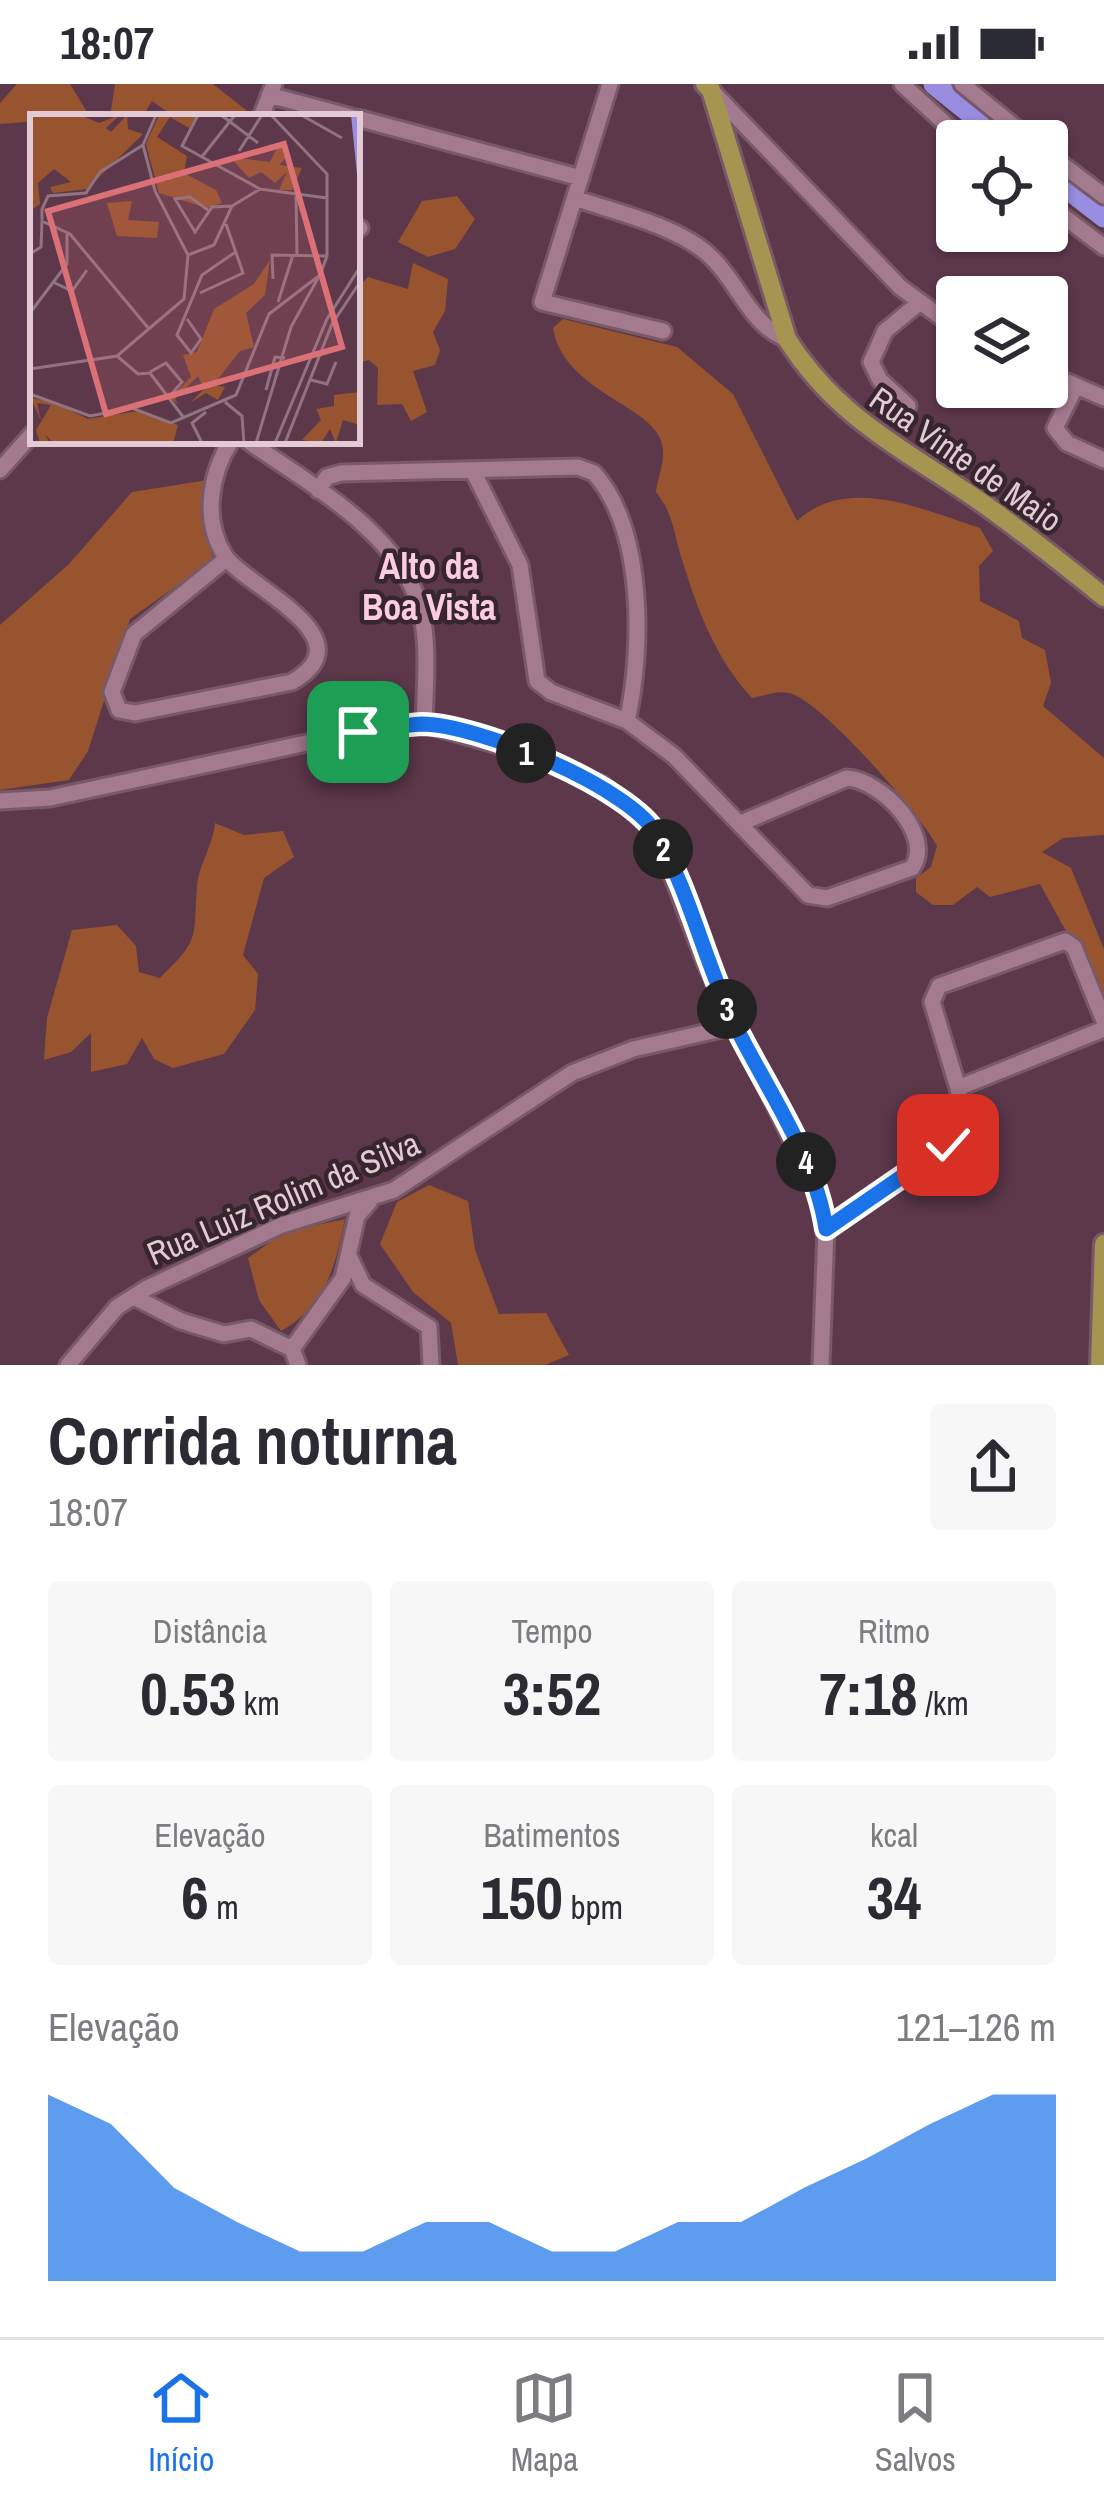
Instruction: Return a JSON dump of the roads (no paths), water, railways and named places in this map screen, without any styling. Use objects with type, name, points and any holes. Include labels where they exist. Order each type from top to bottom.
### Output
[{"type":"main road","name":"Rua Vinte de Maio","points":[[708,87],[788,338],[833,401],[982,503],[1104,597]]},
{"type":"main road","points":[[1100,1365],[1104,1244]]},
{"type":"street","points":[[610,84],[542,302],[663,331]]},
{"type":"street","points":[[902,84],[941,120]]},
{"type":"street","points":[[962,84],[1006,120]]},
{"type":"street","points":[[708,87],[919,303],[936,314]]},
{"type":"street","points":[[272,90],[342,114]]},
{"type":"street","points":[[360,120],[580,178]]},
{"type":"street","points":[[1068,168],[1104,196]]},
{"type":"street","points":[[575,198],[677,236],[709,254],[762,325],[788,338]]},
{"type":"street","points":[[1068,220],[1104,247]]},
{"type":"street","points":[[908,406],[880,380],[871,362],[885,331],[919,303]]},
{"type":"street","points":[[1068,383],[1104,398]]},
{"type":"street","points":[[1076,386],[1054,428],[1067,442],[1104,460]]},
{"type":"street","points":[[0,470],[30,436]]},
{"type":"street","points":[[226,559],[134,634],[112,692],[119,710],[158,709],[292,682],[308,673],[315,658],[313,636],[301,616],[226,559],[211,498],[212,478],[229,444]]},
{"type":"street","points":[[252,444],[318,490],[382,544],[408,578],[420,608],[424,724]]},
{"type":"street","points":[[318,490],[327,477],[340,473],[578,467],[600,479],[628,553],[639,605],[627,721]]},
{"type":"street","points":[[473,471],[520,565],[537,681],[551,692],[627,721],[674,756],[808,896],[827,898],[912,868],[920,853],[918,835],[872,784],[860,779],[847,778],[742,823]]},
{"type":"street","points":[[0,801],[50,799],[358,732],[424,724],[526,753],[603,785],[636,809],[656,832],[735,1026],[804,1158],[826,1229],[821,1365]]},
{"type":"street","points":[[826,1229],[948,1145],[959,1132],[958,1088],[933,992],[1052,941],[1065,940],[1074,947],[1104,1025],[958,1088]]},
{"type":"street","name":"Rua Luiz Rolim da Silva","points":[[68,1365],[91,1334],[134,1297],[282,1226],[372,1198],[441,1163],[572,1073],[634,1049],[735,1026]]},
{"type":"street","points":[[134,1297],[181,1321],[224,1334],[251,1329],[295,1357],[343,1278],[357,1216],[372,1198]]},
{"type":"street","points":[[349,1256],[364,1285],[429,1328],[431,1365]]},
{"type":"waterway","points":[[934,84],[979,120]]},
{"type":"waterway","points":[[1068,189],[1104,217]]},
{"type":"district","name":"Alto da Boa Vista","points":[[429,586]]}]
